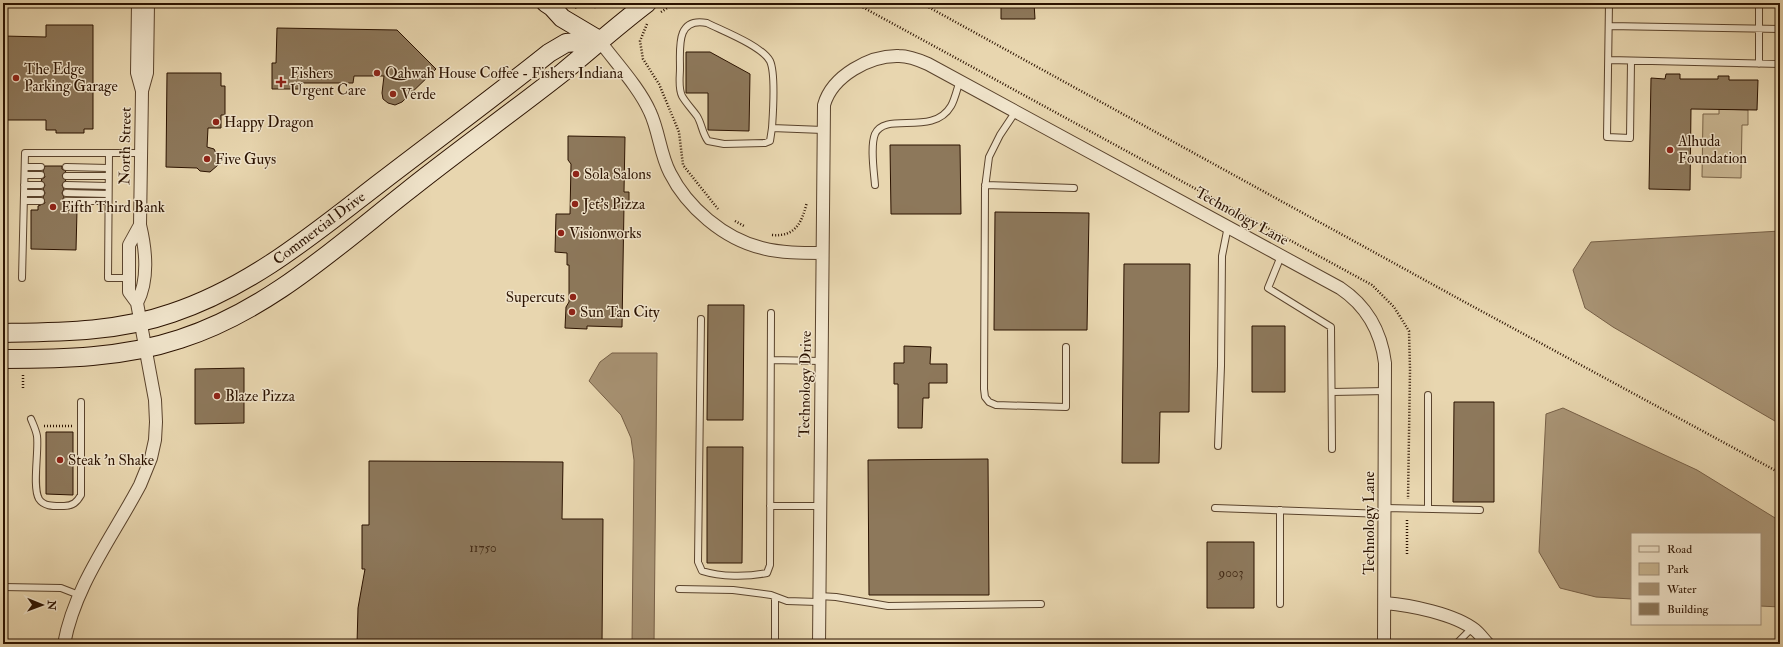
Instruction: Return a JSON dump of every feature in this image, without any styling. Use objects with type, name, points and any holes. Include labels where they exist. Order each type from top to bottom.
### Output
[{"type":"street","name":"North Street","points":[[138,3],[137,73],[142,91]]},
{"type":"street","name":"North Street","points":[[137,303],[144,290],[145,244],[140,225],[141,153],[142,91],[147,73],[148,3]]},
{"type":"street","points":[[546,3],[552,6],[562,18],[599,40],[646,104],[655,123],[665,162],[680,189],[700,212],[722,229],[750,245],[773,251],[822,253]]},
{"type":"street","name":"Commercial Drive","points":[[3,333],[88,330],[143,334],[178,340],[244,312],[290,284],[563,72],[599,40],[647,3]]},
{"type":"street","name":"Commercial Drive","points":[[3,359],[94,357],[143,334],[171,314],[202,302],[258,273],[350,206],[549,53],[566,43],[599,40]]},
{"type":"street","name":"Technology Lane","points":[[823,127],[827,96],[851,71],[875,59],[891,56],[907,56],[928,64],[960,80],[1228,226],[1340,288],[1363,308],[1374,324],[1382,343],[1385,363],[1384,644]]},
{"type":"street","name":"Technology Drive","points":[[819,644],[823,127]]},
{"type":"street","name":"North Street","points":[[64,644],[71,615],[79,595],[95,562],[140,485],[151,458],[155,440],[156,422],[143,334],[137,303],[129,292],[129,245],[140,225]]},
{"type":"street","points":[[1385,603],[1419,608],[1463,623],[1472,628],[1488,644]]},
{"type":"lane","points":[[1610,3],[1607,137],[1630,138],[1632,61]]},
{"type":"lane","points":[[1759,3],[1759,64]]},
{"type":"lane","points":[[699,22],[707,24],[762,51],[770,61],[772,72],[772,128],[770,141],[765,143],[724,144],[708,141],[702,134],[698,117],[682,95],[680,87],[680,40],[684,30],[690,24],[699,22]]},
{"type":"lane","points":[[1609,26],[1780,29]]},
{"type":"lane","points":[[1609,60],[1780,64]]},
{"type":"lane","points":[[875,185],[873,141],[875,132],[883,126],[896,123],[929,123],[942,117],[951,106],[960,80]]},
{"type":"lane","points":[[1016,111],[1000,135],[989,157],[985,185],[985,397],[989,402],[996,405],[1066,407],[1066,347]]},
{"type":"lane","points":[[772,128],[823,127]]},
{"type":"lane","points":[[22,278],[25,153],[141,153]]},
{"type":"lane","points":[[109,153],[108,278],[129,278]]},
{"type":"lane","points":[[25,167],[41,167]]},
{"type":"lane","points":[[66,167],[108,168]]},
{"type":"lane","points":[[25,175],[41,175]]},
{"type":"lane","points":[[66,176],[108,176]]},
{"type":"lane","points":[[24,185],[41,185]]},
{"type":"lane","points":[[66,185],[108,186]]},
{"type":"lane","points":[[985,185],[1074,188]]},
{"type":"lane","points":[[24,193],[41,193]]},
{"type":"lane","points":[[66,194],[108,194]]},
{"type":"lane","points":[[24,201],[41,201]]},
{"type":"lane","points":[[66,201],[108,201]]},
{"type":"lane","points":[[1218,446],[1221,366],[1222,256],[1228,226]]},
{"type":"lane","points":[[1281,256],[1268,288],[1332,327],[1332,449]]},
{"type":"lane","points":[[701,319],[698,562],[702,571],[711,574],[756,575],[767,573],[770,565],[771,313]]},
{"type":"lane","points":[[771,360],[821,361]]},
{"type":"lane","points":[[1332,392],[1386,391]]},
{"type":"lane","points":[[1428,395],[1428,509]]},
{"type":"lane","points":[[30,419],[37,436],[37,494],[44,504],[51,506],[67,506],[74,504],[81,495],[81,402]]},
{"type":"lane","points":[[770,506],[819,506]]},
{"type":"lane","points":[[1215,508],[1385,511],[1428,509],[1480,510]]},
{"type":"lane","points":[[1280,510],[1280,604]]},
{"type":"lane","points":[[3,587],[61,588],[79,595]]},
{"type":"lane","points":[[679,589],[734,590],[765,593],[795,602],[836,597],[888,606],[1040,604]]},
{"type":"lane","points":[[775,597],[775,644]]},
{"type":"lane","points":[[1456,644],[1472,628]]},
{"type":"path","points":[[574,8],[580,4],[595,6],[608,3]]},
{"type":"path","points":[[921,3],[1468,304],[1780,473]]},
{"type":"path","points":[[43,426],[81,426]]},
{"type":"green space","points":[[1719,109],[1748,110],[1748,125],[1742,125],[1741,178],[1702,177],[1703,114],[1719,114]]},
{"type":"water","points":[[1780,231],[1780,424],[1613,327],[1585,308],[1573,270],[1591,242]]},
{"type":"water","points":[[612,353],[657,353],[654,644],[632,644],[634,460],[631,438],[621,415],[589,381],[600,362]]},
{"type":"water","points":[[1563,408],[1697,470],[1780,521],[1780,607],[1761,606],[1761,533],[1631,533],[1631,599],[1596,597],[1560,588],[1539,552],[1546,414]]},
{"type":"building","points":[[1001,3],[1034,3],[1035,19],[1001,19]]},
{"type":"building","points":[[46,25],[93,25],[93,129],[84,129],[84,133],[56,133],[56,130],[46,130],[46,120],[3,120],[3,36],[46,37]]},
{"type":"building","points":[[277,28],[397,30],[436,69],[402,102],[395,105],[388,103],[383,99],[382,93],[384,76],[354,76],[353,83],[300,83],[300,89],[272,89],[272,63],[276,63]]},
{"type":"building","points":[[686,52],[710,52],[750,74],[749,131],[708,130],[708,93],[686,93]]},
{"type":"building","points":[[167,73],[221,73],[221,86],[225,86],[225,115],[221,115],[221,128],[208,128],[207,147],[214,149],[219,159],[218,165],[210,172],[200,171],[197,168],[166,167]]},
{"type":"building","name":"Alhuda Foundation","points":[[1666,74],[1680,74],[1680,79],[1718,79],[1718,76],[1729,76],[1729,80],[1758,80],[1757,110],[1691,109],[1690,190],[1649,189],[1651,78],[1665,79]]},
{"type":"building","points":[[568,136],[625,137],[624,192],[629,192],[629,205],[624,205],[622,327],[587,326],[587,329],[565,328],[566,307],[569,302],[569,265],[567,265],[567,253],[555,252],[556,214],[570,214],[571,164],[568,160]]},
{"type":"building","points":[[890,145],[960,145],[961,214],[891,214]]},
{"type":"building","name":"Fifth Third Bank","points":[[45,166],[62,166],[62,169],[66,171],[62,176],[66,180],[62,185],[64,189],[62,193],[64,197],[62,201],[63,205],[68,206],[68,210],[77,210],[76,250],[31,249],[31,210],[38,210],[38,206],[45,203],[43,197],[45,193],[43,189],[45,185],[41,180],[45,177],[43,171]]},
{"type":"building","points":[[995,212],[1089,213],[1087,330],[994,330]]},
{"type":"building","points":[[1124,264],[1190,264],[1189,412],[1160,412],[1159,463],[1122,463]]},
{"type":"building","points":[[708,305],[744,305],[743,420],[707,420]]},
{"type":"building","points":[[1252,326],[1285,326],[1285,392],[1252,392]]},
{"type":"building","points":[[904,346],[931,347],[930,364],[947,364],[947,383],[929,383],[929,398],[923,398],[922,428],[898,428],[898,384],[894,384],[894,363],[904,363]]},
{"type":"building","points":[[244,368],[244,423],[195,424],[195,369]]},
{"type":"building","points":[[1454,402],[1494,402],[1494,502],[1453,502]]},
{"type":"building","points":[[46,432],[73,432],[73,495],[46,494]]},
{"type":"building","points":[[707,447],[743,447],[742,563],[707,563]]},
{"type":"building","points":[[988,459],[989,595],[869,595],[868,460]]},
{"type":"building","points":[[369,461],[563,462],[562,519],[603,519],[602,644],[357,644],[358,608],[365,569],[362,569],[362,525],[369,525]]},
{"type":"building","points":[[1207,542],[1254,542],[1254,608],[1207,608]]},
{"type":"place","name":"Qahwah House Coffee - Fishers Indiana","points":[[377,73]]},
{"type":"place","name":"The Edge Parking Garage","points":[[16,78]]},
{"type":"place","name":"Fishers Urgent Care","points":[[281,82]]},
{"type":"place","name":"Verde","points":[[393,94]]},
{"type":"place","name":"Happy Dragon","points":[[216,122]]},
{"type":"place","name":"Alhuda Foundation","points":[[1670,150]]},
{"type":"place","name":"Five Guys","points":[[207,159]]},
{"type":"place","name":"Sola Salons","points":[[576,174]]},
{"type":"place","name":"Jet's Pizza","points":[[575,204]]},
{"type":"place","name":"Fifth Third Bank","points":[[53,207]]},
{"type":"place","name":"Visionworks","points":[[561,233]]},
{"type":"place","name":"Supercuts","points":[[573,297]]},
{"type":"place","name":"Sun Tan City","points":[[572,312]]},
{"type":"place","name":"Blaze Pizza","points":[[217,396]]},
{"type":"place","name":"Steak 'n Shake","points":[[60,460]]}]
